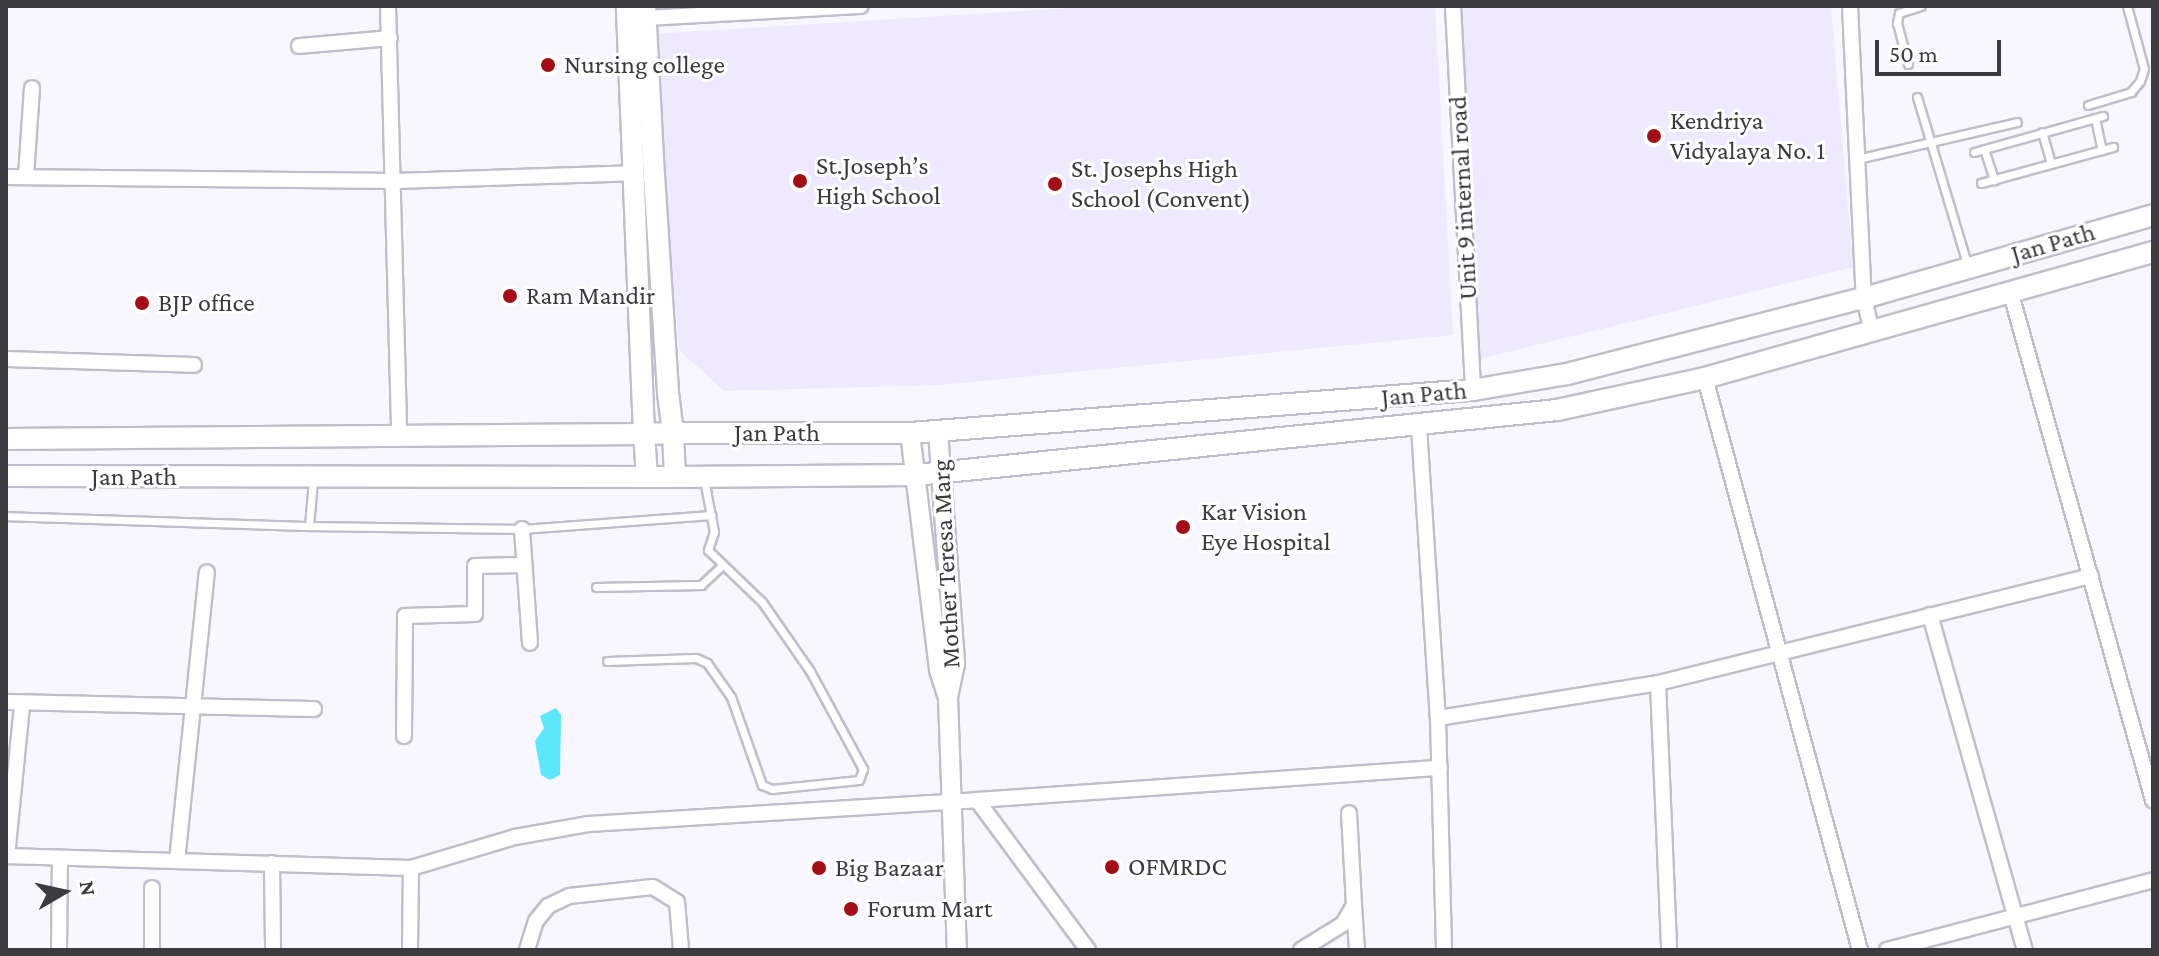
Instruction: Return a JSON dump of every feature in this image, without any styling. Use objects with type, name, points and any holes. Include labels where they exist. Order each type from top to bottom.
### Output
[{"type":"main road","points":[[627,6],[647,477]]},
{"type":"main road","points":[[645,12],[675,477]]},
{"type":"main road","name":"Jan Path","points":[[6,439],[399,439],[673,433],[910,433],[1473,390],[1567,374],[1864,298],[2153,215]]},
{"type":"main road","name":"Jan Path","points":[[6,476],[916,475],[1419,427],[1557,410],[1705,378],[2153,252]]},
{"type":"street","points":[[388,6],[396,181],[399,439]]},
{"type":"street","points":[[645,12],[861,6]]},
{"type":"street","name":"Unit 9 internal road","points":[[1453,6],[1473,390]]},
{"type":"street","points":[[1850,6],[1864,298],[1872,332]]},
{"type":"street","points":[[299,46],[390,38]]},
{"type":"street","points":[[26,176],[32,88]]},
{"type":"street","points":[[6,177],[396,181],[633,173]]},
{"type":"street","points":[[2011,294],[2091,576],[2149,765],[2153,800]]},
{"type":"street","points":[[6,359],[194,365]]},
{"type":"street","points":[[1705,378],[1776,654],[1860,950]]},
{"type":"street","points":[[1419,427],[1438,718],[1444,950]]},
{"type":"street","name":"Mother Teresa Marg","points":[[938,431],[955,664],[948,697]]},
{"type":"street","name":"Mother Teresa Marg","points":[[910,433],[939,670],[948,697],[956,801],[957,950]]},
{"type":"street","points":[[522,529],[530,643]]},
{"type":"street","points":[[404,736],[405,616],[475,614],[475,566],[523,565]]},
{"type":"street","points":[[177,861],[190,709],[207,573]]},
{"type":"street","points":[[1438,718],[1658,683],[2091,576]]},
{"type":"street","points":[[1930,615],[2025,950]]},
{"type":"street","points":[[1658,683],[1669,950]]},
{"type":"street","points":[[6,702],[190,709],[314,709]]},
{"type":"street","points":[[22,705],[6,856],[60,860],[411,868],[515,837],[588,824],[1440,768]]},
{"type":"street","points":[[977,800],[1088,950]]},
{"type":"street","points":[[1349,813],[1357,950]]},
{"type":"street","points":[[59,950],[60,860]]},
{"type":"street","points":[[272,863],[273,950]]},
{"type":"street","points":[[410,950],[411,868]]},
{"type":"street","points":[[1887,950],[2017,920],[2153,880]]},
{"type":"street","points":[[527,950],[536,921],[548,906],[569,896],[653,887],[677,902],[681,950]]},
{"type":"street","points":[[152,888],[152,950]]},
{"type":"street","points":[[1301,950],[1335,931],[1354,905]]},
{"type":"lane","points":[[1908,64],[1897,23],[1899,13],[1921,6]]},
{"type":"lane","points":[[2088,105],[2131,92],[2140,81],[2144,69],[2127,6]]},
{"type":"lane","points":[[1917,97],[1969,269]]},
{"type":"lane","points":[[1974,152],[2099,117],[2102,150]]},
{"type":"lane","points":[[1857,159],[2017,122]]},
{"type":"lane","points":[[2042,132],[2051,164]]},
{"type":"lane","points":[[1981,183],[2113,147]]},
{"type":"lane","points":[[1984,149],[1994,180]]},
{"type":"lane","points":[[607,661],[696,658],[707,663],[731,697],[762,785],[772,789],[859,780],[863,769],[810,671],[762,602],[720,567],[708,550],[714,532],[703,477]]},
{"type":"lane","points":[[309,526],[313,478]]},
{"type":"lane","points":[[6,516],[522,529],[711,515]]},
{"type":"lane","points":[[596,587],[701,585],[720,567]]},
{"type":"shaded area","name":"St. Josephs High School (Convent)","points":[[1103,6],[1435,6],[1453,335],[940,385],[724,391],[679,350],[653,34]]},
{"type":"shaded area","name":"Kendriya Vidyalaya No. 1","points":[[1457,6],[1831,6],[1853,267],[1479,359]]},
{"type":"water","points":[[556,708],[561,715],[560,775],[550,780],[541,775],[535,741],[544,728],[540,716]]},
{"type":"place","name":"Nursing college","points":[[548,65]]},
{"type":"place","name":"Kendriya Vidyalaya No. 1","points":[[1654,136]]},
{"type":"place","name":"St.Joseph’s High School","points":[[800,181]]},
{"type":"place","name":"St. Josephs High School (Convent)","points":[[1055,184]]},
{"type":"place","name":"Ram Mandir","points":[[510,296]]},
{"type":"place","name":"BJP office","points":[[142,303]]},
{"type":"place","name":"Kar Vision Eye Hospital","points":[[1183,527]]},
{"type":"place","name":"OFMRDC","points":[[1112,867]]},
{"type":"place","name":"Big Bazaar","points":[[819,868]]},
{"type":"place","name":"Forum Mart","points":[[851,909]]}]
